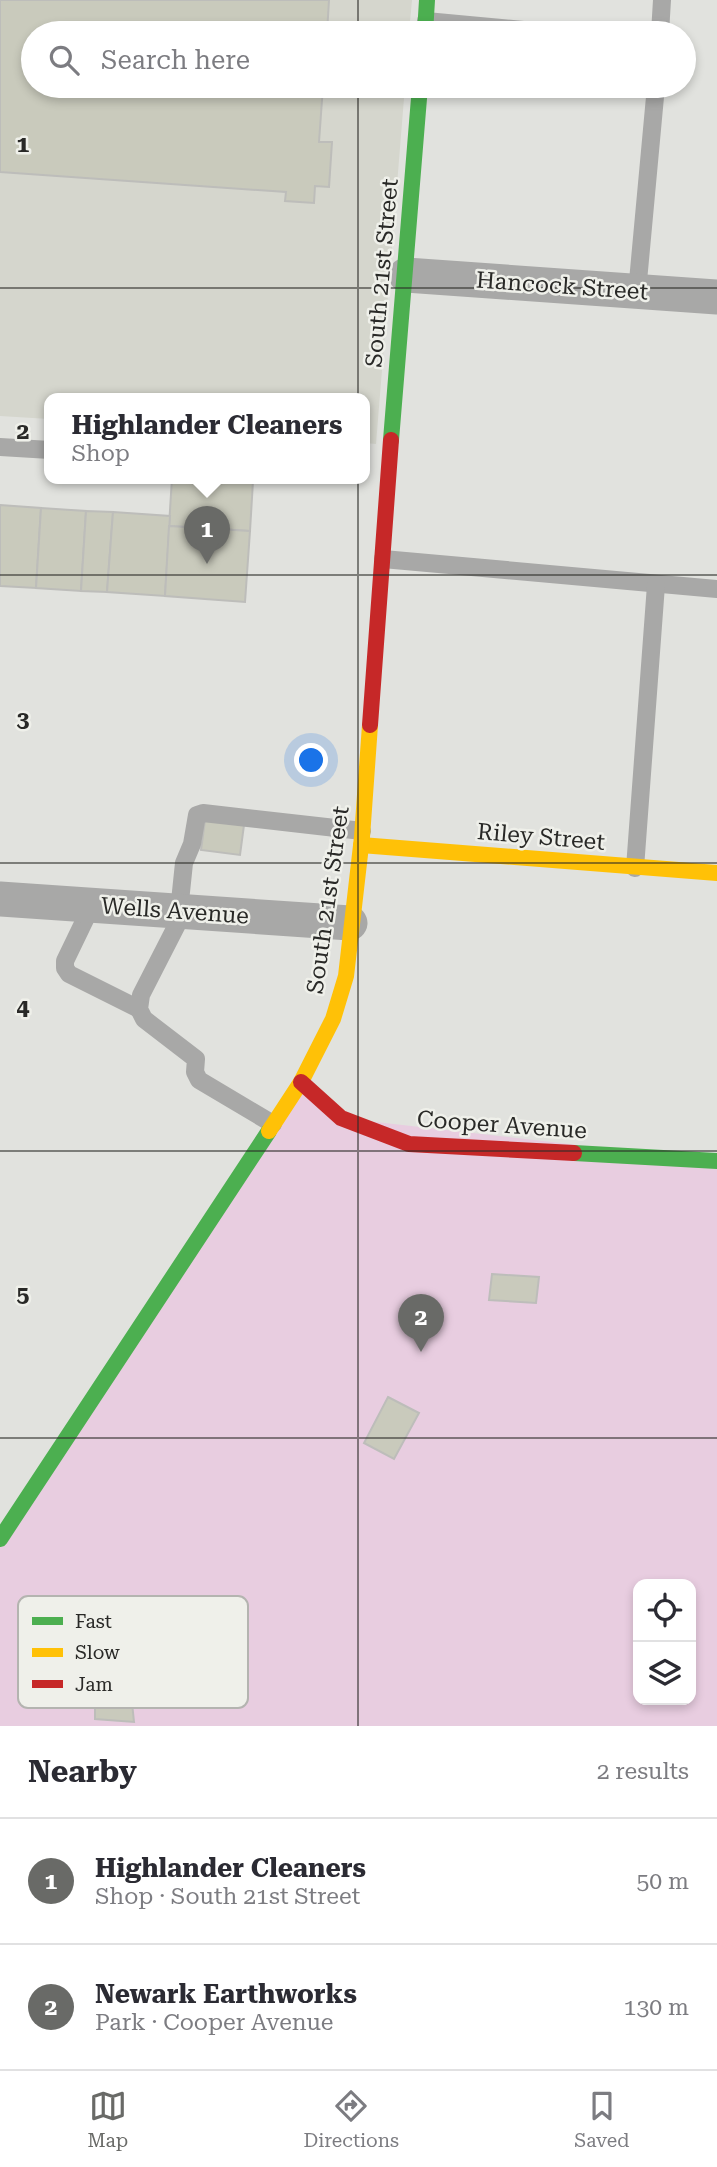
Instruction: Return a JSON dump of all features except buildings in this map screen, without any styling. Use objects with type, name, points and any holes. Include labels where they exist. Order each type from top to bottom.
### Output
[{"type":"main road","points":[[425,21],[427,0]]},
{"type":"main road","name":"South 21st Street","points":[[0,1539],[301,1082],[333,1019],[346,976],[350,923],[362,838],[383,559],[382,472],[406,275],[420,98]]},
{"type":"main road","name":"Riley Street","points":[[362,838],[635,868],[717,873]]},
{"type":"main road","name":"Cooper Avenue","points":[[301,1082],[341,1118],[409,1144],[717,1161]]},
{"type":"street","name":"Hancock Street","points":[[406,275],[717,298]]},
{"type":"street","name":"Wells Avenue","points":[[0,899],[350,923]]},
{"type":"lane","points":[[661,21],[662,0]]},
{"type":"lane","points":[[638,292],[655,98]]},
{"type":"lane","points":[[0,447],[44,450]]},
{"type":"lane","points":[[383,559],[717,589]]},
{"type":"lane","points":[[635,868],[656,585]]},
{"type":"lane","points":[[273,1124],[199,1080],[195,1072],[196,1059],[144,1019],[139,1009],[141,995],[182,911],[184,863],[192,844],[197,815],[203,813],[362,838]]},
{"type":"lane","points":[[92,905],[65,961],[65,968],[69,974],[139,1009]]},
{"type":"shaded area","points":[[0,0],[412,0],[410,21],[21,21],[21,98],[404,98],[376,444],[370,443],[370,393],[44,393],[44,419],[0,416]]},
{"type":"shaded area","points":[[301,1082],[341,1118],[717,1161],[717,1726],[0,1726],[0,1543]]},
{"type":"traffic: fast","points":[[426,21],[427,0]]},
{"type":"traffic: fast","points":[[391,440],[419,98]]},
{"type":"traffic: fast","points":[[0,1539],[269,1131]]},
{"type":"traffic: fast","points":[[574,1153],[717,1161]]},
{"type":"traffic: slow","points":[[269,1131],[301,1082],[333,1019],[346,976],[362,837],[370,725]]},
{"type":"traffic: slow","points":[[361,845],[717,873]]},
{"type":"traffic: jam","points":[[370,725],[391,440]]},
{"type":"traffic: jam","points":[[301,1082],[341,1118],[409,1144],[574,1153]]},
{"type":"place","name":"Highlander Cleaners","points":[[207,564]]},
{"type":"place","name":"Newark Earthworks","points":[[421,1352]]}]
